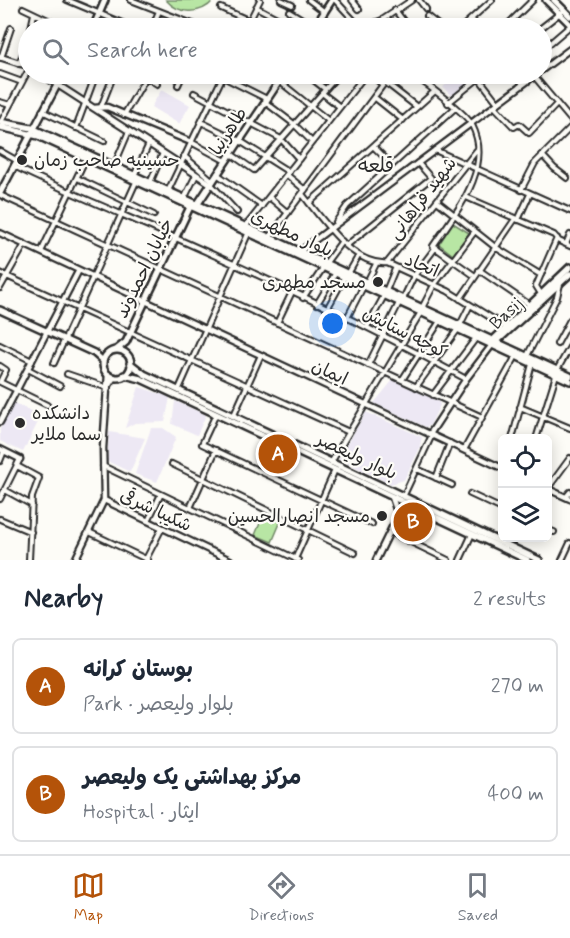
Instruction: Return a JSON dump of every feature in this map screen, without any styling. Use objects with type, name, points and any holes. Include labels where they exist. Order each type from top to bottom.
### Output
[{"type":"main road","points":[[98,18],[105,0]]},
{"type":"main road","points":[[321,18],[334,0]]},
{"type":"main road","points":[[546,0],[570,16]]},
{"type":"main road","points":[[554,0],[570,25]]},
{"type":"main road","points":[[0,194],[56,84]]},
{"type":"main road","name":"طاهرنیا","points":[[197,205],[277,84]]},
{"type":"main road","name":"بلوار مطهری","points":[[0,122],[31,131],[114,167],[190,207],[527,357],[570,381]]},
{"type":"main road","name":"بلوار مطهری","points":[[0,127],[31,131],[86,158],[150,183],[299,252],[335,274],[346,276]]},
{"type":"main road","points":[[190,207],[197,205]]},
{"type":"main road","name":"خیابان احمدوند","points":[[126,342],[190,207]]},
{"type":"main road","name":"Basij","points":[[493,343],[506,327],[570,267]]},
{"type":"main road","name":"Basij","points":[[493,343],[570,274]]},
{"type":"main road","points":[[0,310],[94,353],[103,361],[108,374],[114,377],[124,375],[129,359],[126,342],[112,351],[103,361]]},
{"type":"main road","name":"بلوار مطهری","points":[[421,310],[476,338],[493,343],[532,364],[570,376]]},
{"type":"main road","points":[[94,353],[112,351],[129,359]]},
{"type":"main road","name":"بلوار ولیعصر","points":[[129,359],[144,374],[498,537]]},
{"type":"main road","name":"بلوار ولیعصر","points":[[124,375],[141,379],[527,560]]},
{"type":"main road","points":[[332,461],[335,470]]},
{"type":"main road","name":"بلوار ولیعصر","points":[[507,542],[540,560]]},
{"type":"street","points":[[67,0],[107,18]]},
{"type":"street","points":[[131,0],[177,18]]},
{"type":"street","points":[[281,0],[292,5]]},
{"type":"street","points":[[309,0],[325,12]]},
{"type":"street","points":[[334,0],[352,18]]},
{"type":"street","points":[[352,0],[359,9]]},
{"type":"street","points":[[385,18],[412,0]]},
{"type":"street","points":[[419,0],[426,9]]},
{"type":"street","points":[[473,18],[492,0]]},
{"type":"street","points":[[514,18],[533,0]]},
{"type":"street","points":[[250,18],[258,1]]},
{"type":"street","points":[[256,7],[277,18]]},
{"type":"street","points":[[23,8],[43,18]]},
{"type":"street","points":[[221,8],[243,18]]},
{"type":"street","points":[[396,10],[401,18]]},
{"type":"street","points":[[156,18],[159,11]]},
{"type":"street","points":[[289,11],[301,18]]},
{"type":"street","points":[[552,20],[562,12]]},
{"type":"street","points":[[33,18],[34,14]]},
{"type":"street","points":[[552,41],[570,25]]},
{"type":"street","points":[[11,28],[0,58],[18,64]]},
{"type":"street","points":[[552,62],[570,49]]},
{"type":"street","points":[[0,74],[18,81]]},
{"type":"street","points":[[0,122],[21,84]]},
{"type":"street","points":[[58,84],[196,175],[212,183]]},
{"type":"street","points":[[76,128],[92,84]]},
{"type":"street","points":[[101,107],[110,84]]},
{"type":"street","points":[[124,115],[142,84]]},
{"type":"street","points":[[167,191],[219,84]]},
{"type":"street","points":[[239,84],[266,101],[312,142]]},
{"type":"street","points":[[281,84],[329,121]]},
{"type":"street","points":[[316,84],[340,107]]},
{"type":"street","points":[[231,154],[254,170],[330,84]]},
{"type":"street","points":[[245,227],[360,84]]},
{"type":"street","points":[[269,238],[383,84]]},
{"type":"street","points":[[385,84],[417,107]]},
{"type":"street","points":[[368,365],[414,276],[466,197],[477,168],[477,150],[471,123],[426,84]]},
{"type":"street","points":[[448,103],[470,84]]},
{"type":"street","points":[[483,84],[514,127],[519,124],[529,134],[557,104]]},
{"type":"street","points":[[299,252],[523,84]]},
{"type":"street","points":[[543,84],[570,119]]},
{"type":"street","points":[[309,203],[435,91]]},
{"type":"street","points":[[194,93],[281,140],[299,159]]},
{"type":"street","points":[[374,97],[403,120]]},
{"type":"street","points":[[0,102],[10,105]]},
{"type":"street","points":[[94,108],[101,107],[124,115],[191,142],[226,161]]},
{"type":"street","points":[[333,227],[347,206],[455,108]]},
{"type":"street","points":[[42,110],[104,141]]},
{"type":"street","name":"اتحاد","points":[[201,122],[267,156],[288,173],[309,203],[333,227],[342,241],[359,254],[376,264],[387,263],[395,269],[434,285],[460,298],[506,327]]},
{"type":"street","points":[[521,190],[535,163],[570,128]]},
{"type":"street","points":[[114,167],[129,131]]},
{"type":"street","points":[[54,363],[122,214],[149,144]]},
{"type":"street","points":[[373,146],[392,165]]},
{"type":"street","points":[[435,150],[570,211]]},
{"type":"street","name":"شهید فراهانی","points":[[387,263],[477,150]]},
{"type":"street","points":[[0,151],[16,160]]},
{"type":"street","points":[[150,183],[163,153]]},
{"type":"street","points":[[542,155],[567,178]]},
{"type":"street","points":[[184,156],[237,212]]},
{"type":"street","points":[[41,252],[86,158]]},
{"type":"street","points":[[347,245],[431,178],[418,163]]},
{"type":"street","name":"کوچه ستایش","points":[[13,166],[69,194],[122,214],[383,334],[465,379]]},
{"type":"street","points":[[218,174],[262,206]]},
{"type":"street","points":[[186,195],[196,175]]},
{"type":"street","points":[[77,178],[154,215]]},
{"type":"street","points":[[0,194],[482,417]]},
{"type":"street","points":[[460,298],[516,219],[530,194]]},
{"type":"street","points":[[466,197],[554,235],[568,245],[570,235]]},
{"type":"street","points":[[269,198],[288,213]]},
{"type":"street","points":[[436,201],[495,247],[540,275]]},
{"type":"street","points":[[332,461],[386,373],[434,285],[475,231]]},
{"type":"street","name":"ایمان","points":[[0,233],[498,466]]},
{"type":"street","points":[[179,389],[248,234]]},
{"type":"street","points":[[541,294],[536,286],[556,238]]},
{"type":"street","points":[[303,298],[342,241]]},
{"type":"street","points":[[0,288],[25,244]]},
{"type":"street","points":[[435,247],[476,276]]},
{"type":"street","points":[[327,309],[359,254]]},
{"type":"street","points":[[347,318],[376,264]]},
{"type":"street","points":[[367,327],[385,294],[395,269]]},
{"type":"street","points":[[0,422],[79,270]]},
{"type":"street","points":[[479,270],[530,305]]},
{"type":"street","points":[[0,273],[349,432]]},
{"type":"street","points":[[317,304],[335,274]]},
{"type":"street","points":[[527,357],[557,297],[561,282]]},
{"type":"street","points":[[277,323],[292,292]]},
{"type":"street","points":[[416,387],[459,328],[470,305]]},
{"type":"street","points":[[557,344],[570,320]]},
{"type":"street","points":[[402,380],[440,321]]},
{"type":"street","points":[[433,395],[476,338]]},
{"type":"street","points":[[404,495],[431,434],[449,402],[493,343]]},
{"type":"street","points":[[0,345],[32,361]]},
{"type":"street","points":[[537,434],[556,372],[570,347]]},
{"type":"street","points":[[234,415],[261,355]]},
{"type":"street","points":[[464,450],[516,356]]},
{"type":"street","points":[[513,434],[532,364]]},
{"type":"street","points":[[2,367],[0,382],[47,405]]},
{"type":"street","points":[[28,369],[60,386]]},
{"type":"street","points":[[67,374],[108,388]]},
{"type":"street","points":[[75,560],[104,500],[103,466],[108,374]]},
{"type":"street","points":[[108,388],[114,377]]},
{"type":"street","points":[[520,407],[570,428]]},
{"type":"street","points":[[216,414],[202,444],[372,524]]},
{"type":"street","points":[[436,477],[450,443]]},
{"type":"street","points":[[0,461],[2,450],[20,459],[0,499]]},
{"type":"street","points":[[190,508],[216,450]]},
{"type":"street","points":[[552,483],[570,458]]},
{"type":"street","points":[[172,464],[355,553]]},
{"type":"street","points":[[17,466],[39,478],[32,505],[29,560]]},
{"type":"street","points":[[103,466],[297,559],[335,470]]},
{"type":"street","points":[[417,469],[452,485]]},
{"type":"street","points":[[4,490],[32,505]]},
{"type":"street","points":[[552,490],[568,498],[570,492]]},
{"type":"street","points":[[148,521],[161,494]]},
{"type":"street","points":[[470,494],[498,507]]},
{"type":"street","points":[[392,497],[398,515]]},
{"type":"street","name":"شکیبا شرقی","points":[[104,500],[230,560]]},
{"type":"street","points":[[376,560],[398,515],[412,506]]},
{"type":"street","points":[[0,519],[31,532]]},
{"type":"street","points":[[89,532],[146,560],[162,528]]},
{"type":"street","points":[[390,532],[448,560]]},
{"type":"street","points":[[460,560],[472,534]]},
{"type":"street","points":[[562,560],[570,543]]},
{"type":"shaded area","points":[[447,84],[470,84],[452,97],[443,87]]},
{"type":"shaded area","points":[[162,89],[190,105],[179,124],[151,107]]},
{"type":"shaded area","points":[[393,380],[439,402],[440,405],[430,425],[426,427],[374,403]]},
{"type":"shaded area","points":[[139,387],[170,397],[165,422],[135,423],[125,428]]},
{"type":"shaded area","points":[[175,401],[206,415],[197,435],[172,424]]},
{"type":"shaded area","name":"دانشکده سما ملایر","points":[[14,403],[41,416],[23,452],[0,441],[0,429]]},
{"type":"shaded area","points":[[366,412],[422,437],[419,450],[404,480],[391,484],[339,459]]},
{"type":"shaded area","points":[[151,428],[163,428],[176,437],[157,482],[135,474]]},
{"type":"shaded area","points":[[109,432],[145,438],[130,472],[107,461]]},
{"type":"green space","points":[[166,0],[214,0],[197,11],[183,11]]},
{"type":"green space","points":[[453,223],[469,233],[453,255],[439,244]]},
{"type":"green space","points":[[264,514],[281,521],[272,542],[255,535]]},
{"type":"place","name":"حسینیه صاحب زمان","points":[[22,160]]},
{"type":"place","name":"مسجد مطهری","points":[[378,282]]},
{"type":"place","name":"دانشکده سما ملایر","points":[[20,423]]},
{"type":"place","name":"بوستان کرانه","points":[[278,454]]},
{"type":"place","name":"مسجد انصارالحسین","points":[[382,516]]},
{"type":"place","name":"مرکز بهداشتی یک ولیعصر","points":[[413,522]]},
{"type":"district","name":"قلعه","points":[[376,165]]}]
